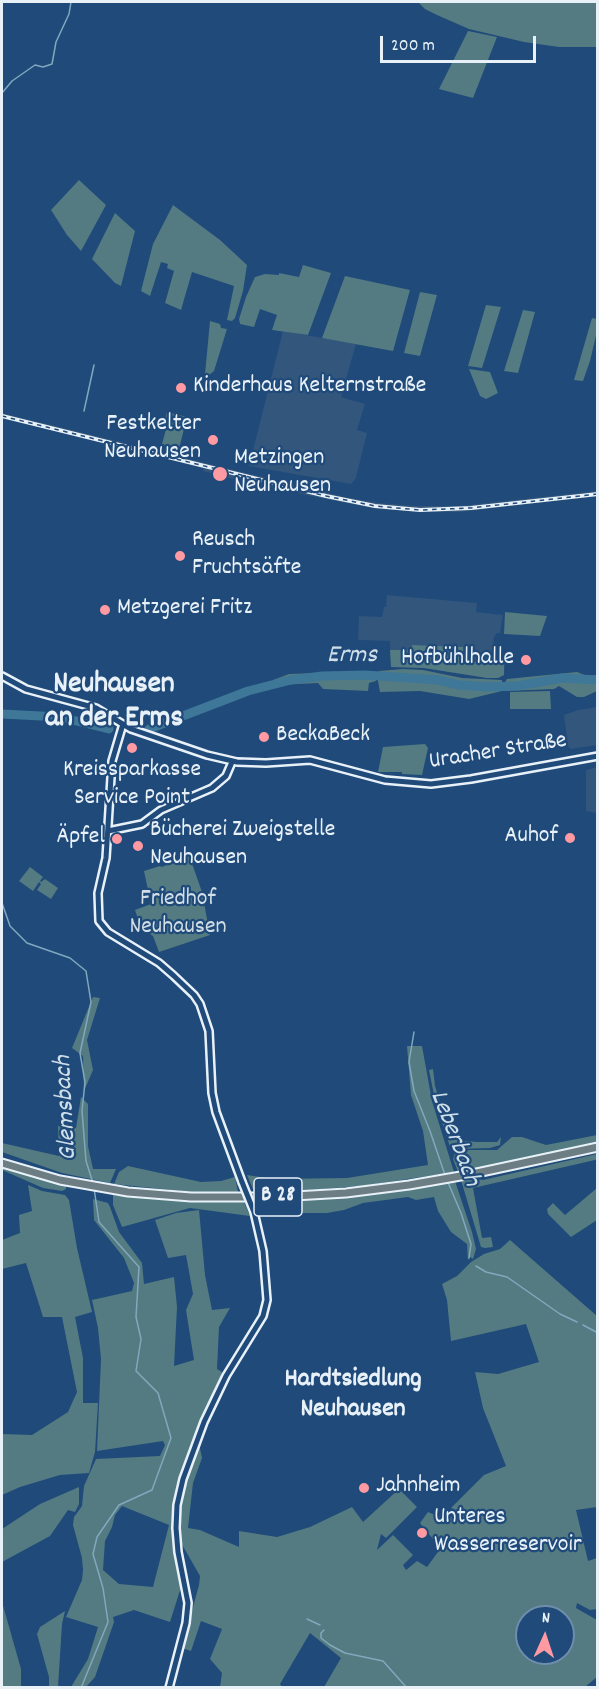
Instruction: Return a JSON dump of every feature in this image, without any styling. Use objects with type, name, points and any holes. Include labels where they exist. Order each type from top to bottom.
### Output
[{"type":"main road","name":"B 28","points":[[2,1163],[82,1185],[128,1192],[208,1198],[277,1197],[339,1193],[427,1182],[597,1147]]},
{"type":"street","name":"Uracher Straße","points":[[2,676],[26,689],[96,708],[123,724],[232,762],[250,764],[310,760],[378,778],[424,784],[471,779],[597,756]]},
{"type":"street","points":[[123,724],[112,761],[106,858],[98,893],[99,921],[108,932],[159,963],[194,995],[207,1023],[211,1045],[212,1093],[216,1112],[254,1212],[263,1251],[267,1300],[263,1316],[226,1376],[204,1422],[183,1479],[177,1505],[176,1528],[178,1552],[188,1603],[186,1623],[170,1688]]},
{"type":"street","points":[[108,831],[142,824],[161,810],[212,788],[226,776],[232,762]]},
{"type":"shaded area","points":[[283,331],[356,344],[341,397],[365,404],[357,430],[367,433],[356,478],[351,484],[249,466]]},
{"type":"shaded area","points":[[2,413],[344,497],[378,503],[460,506],[597,491],[597,496],[460,512],[377,509],[256,485],[203,471],[204,468],[2,418]]},
{"type":"shaded area","points":[[387,595],[477,603],[476,612],[503,615],[500,633],[494,637],[492,662],[505,663],[504,675],[498,678],[487,678],[424,668],[391,667],[390,641],[358,640],[359,616],[382,617]]},
{"type":"shaded area","points":[[597,707],[597,745],[571,749],[568,746],[564,715]]},
{"type":"shaded area","points":[[598,767],[597,813],[586,811],[586,770]]},
{"type":"green space","points":[[418,2],[597,2],[597,47],[559,47],[524,42],[469,29],[425,9]]},
{"type":"green space","points":[[468,31],[497,37],[473,98],[439,89]]},
{"type":"green space","points":[[79,180],[106,205],[81,251],[67,235],[51,210]]},
{"type":"green space","points":[[173,205],[220,240],[247,265],[243,291],[232,321],[227,320],[234,286],[192,272],[181,310],[165,303],[174,271],[167,268],[168,264],[161,262],[150,296],[141,291],[153,244]]},
{"type":"green space","points":[[115,213],[135,231],[121,286],[115,283],[92,259]]},
{"type":"green space","points":[[303,265],[331,273],[308,335],[272,330],[277,315],[260,309],[254,327],[240,324],[239,319],[246,297],[255,277],[265,274],[279,275],[279,273],[299,277]]},
{"type":"green space","points":[[345,276],[410,290],[393,351],[322,338]]},
{"type":"green space","points":[[420,292],[437,295],[420,356],[404,353]]},
{"type":"green space","points":[[486,305],[501,307],[482,368],[468,366]]},
{"type":"green space","points":[[523,310],[535,312],[518,373],[504,371]]},
{"type":"green space","points":[[592,318],[597,319],[598,327],[590,361],[583,381],[574,380]]},
{"type":"green space","points":[[210,321],[227,329],[214,371],[209,375],[205,374]]},
{"type":"green space","points":[[469,369],[490,372],[498,393],[486,399],[480,396]]},
{"type":"green space","points":[[167,412],[187,417],[179,449],[162,444],[168,422],[165,418]]},
{"type":"green space","points":[[505,612],[547,616],[540,636],[504,634]]},
{"type":"green space","points":[[412,645],[463,647],[463,661],[504,663],[504,675],[498,678],[487,678],[424,668],[391,667],[390,650],[412,650]]},
{"type":"green space","points":[[423,670],[462,678],[502,680],[502,691],[469,699],[420,691],[380,692],[379,671]]},
{"type":"green space","points":[[372,671],[375,673],[376,681],[369,683],[368,691],[323,689],[318,683],[277,685],[273,680],[289,674]]},
{"type":"green space","points":[[577,672],[587,676],[597,675],[597,691],[584,697],[577,697],[559,686],[554,689],[504,691],[507,679]]},
{"type":"green space","points":[[550,691],[551,709],[510,709],[510,692]]},
{"type":"green space","points":[[425,744],[428,748],[422,775],[378,772],[383,747]]},
{"type":"green space","name":"Friedhof Neuhausen","points":[[189,855],[202,892],[210,935],[159,952],[153,936],[141,928],[135,910],[151,904],[144,871],[162,867]]},
{"type":"green space","points":[[30,867],[43,877],[41,882],[45,879],[58,888],[51,899],[37,890],[41,884],[39,882],[33,891],[19,881]]},
{"type":"green space","points":[[93,997],[100,998],[87,1040],[93,1070],[84,1091],[83,1056],[72,1048]]},
{"type":"green space","points":[[407,1046],[422,1046],[432,1101],[454,1172],[362,1186],[255,1194],[247,1175],[273,1179],[347,1178],[428,1165],[423,1131],[411,1095]]},
{"type":"green space","points":[[433,1069],[435,1086],[451,1136],[456,1140],[477,1142],[497,1142],[501,1137],[500,1145],[490,1148],[456,1149],[450,1147],[435,1100],[429,1070]]},
{"type":"green space","points":[[81,1097],[88,1104],[88,1146],[93,1169],[116,1169],[110,1183],[62,1173],[2,1152],[2,1143],[59,1156],[58,1126],[76,1128]]},
{"type":"green space","points":[[597,1135],[597,1143],[458,1172],[453,1159],[455,1153],[466,1150],[497,1150],[512,1137],[522,1137],[546,1145]]},
{"type":"green space","points":[[597,1154],[595,1160],[473,1188],[482,1238],[491,1237],[493,1247],[481,1247],[461,1180],[473,1178],[483,1180]]},
{"type":"green space","points":[[2,1166],[66,1186],[66,1189],[62,1191],[43,1188],[2,1170]]},
{"type":"green space","points":[[128,1166],[201,1182],[221,1181],[235,1177],[238,1192],[191,1192],[114,1184],[119,1172]]},
{"type":"green space","points":[[455,1181],[476,1249],[473,1259],[470,1257],[468,1260],[467,1244],[451,1232],[438,1211],[434,1197],[416,1200],[408,1197],[363,1203],[327,1213],[264,1216],[259,1200],[428,1184],[429,1186]]},
{"type":"green space","points":[[28,1185],[42,1191],[65,1195],[69,1200],[77,1248],[92,1312],[75,1317],[83,1358],[83,1403],[98,1403],[95,1452],[89,1473],[60,1475],[2,1495],[2,1434],[32,1435],[68,1412],[77,1392],[62,1317],[43,1317],[26,1263],[2,1269],[2,1240],[20,1233],[19,1215],[32,1211]]},
{"type":"green space","points":[[597,1188],[597,1220],[571,1237],[548,1214],[547,1209],[553,1203],[565,1215]]},
{"type":"green space","points":[[113,1195],[244,1202],[250,1216],[190,1208],[122,1227],[113,1205]]},
{"type":"green space","points":[[93,1199],[108,1203],[119,1232],[142,1263],[144,1284],[174,1277],[177,1307],[174,1366],[194,1360],[186,1310],[193,1294],[186,1255],[168,1258],[155,1220],[176,1213],[199,1210],[205,1275],[212,1310],[230,1308],[219,1327],[217,1369],[222,1372],[191,1447],[177,1490],[173,1519],[175,1548],[182,1584],[170,1622],[134,1610],[113,1617],[114,1622],[95,1677],[86,1687],[71,1687],[88,1659],[98,1627],[66,1617],[82,1580],[82,1558],[73,1525],[74,1517],[82,1506],[84,1486],[96,1459],[160,1456],[165,1445],[163,1441],[97,1451],[101,1359],[92,1300],[132,1291],[134,1283],[124,1258],[94,1220]],"holes":[[[122,1506],[169,1525],[153,1587],[119,1584],[103,1570],[105,1541],[115,1515]]]},
{"type":"green space","points":[[510,1240],[597,1316],[597,1507],[576,1510],[588,1561],[597,1558],[597,1609],[590,1610],[577,1603],[576,1608],[597,1620],[597,1677],[585,1687],[324,1687],[341,1658],[310,1633],[280,1684],[282,1687],[220,1687],[222,1673],[210,1659],[222,1629],[201,1621],[191,1651],[182,1648],[200,1576],[180,1541],[179,1525],[185,1483],[199,1444],[202,1458],[193,1483],[188,1528],[200,1530],[239,1547],[239,1531],[277,1537],[310,1527],[352,1507],[363,1522],[399,1489],[417,1507],[386,1538],[381,1534],[377,1550],[393,1535],[413,1555],[403,1565],[406,1570],[417,1561],[427,1567],[443,1545],[433,1539],[420,1523],[428,1512],[448,1520],[458,1511],[451,1508],[484,1475],[506,1466],[483,1408],[475,1372],[498,1374],[539,1362],[526,1324],[451,1341],[447,1300],[442,1284],[457,1276],[471,1262],[484,1254],[500,1249]]},
{"type":"green space","points":[[79,1487],[79,1504],[75,1512],[68,1510],[50,1536],[2,1562],[2,1529],[40,1504]]},
{"type":"green space","points":[[2,1602],[21,1669],[21,1687],[2,1687]]},
{"type":"green space","points":[[65,1611],[58,1687],[49,1687],[49,1677],[37,1634],[40,1627]]},
{"type":"waterway","points":[[2,93],[12,81],[35,65],[43,67],[52,64],[56,42],[69,14],[71,2]]},
{"type":"waterway","points":[[84,411],[94,365]]},
{"type":"waterway","name":"Erms","points":[[149,729],[248,691],[291,680],[322,676],[365,675],[438,680],[459,685],[489,687],[518,686],[562,678],[598,680]]},
{"type":"waterway","name":"Erms","points":[[2,714],[60,717],[109,729]]},
{"type":"waterway","name":"Glemsbach","points":[[2,903],[10,926],[27,943],[70,958],[86,971],[91,1002],[80,1053],[85,1082],[82,1111],[86,1161],[93,1183]]},
{"type":"waterway","name":"Leberbach","points":[[414,1032],[409,1062],[414,1091],[445,1175]]},
{"type":"waterway","name":"Leberbach","points":[[447,1180],[471,1244],[469,1258]]},
{"type":"waterway","name":"Glemsbach","points":[[81,1688],[108,1622],[103,1588],[93,1554],[97,1537],[119,1505],[152,1490],[171,1438],[158,1393],[136,1371],[141,1339],[136,1317],[139,1267],[99,1222],[94,1188]]},
{"type":"waterway","name":"Leberbach","points":[[476,1266],[486,1272],[507,1277],[560,1314],[577,1322]]},
{"type":"waterway","name":"Leberbach","points":[[583,1325],[598,1333]]},
{"type":"waterway","points":[[307,1619],[320,1625]]},
{"type":"waterway","points":[[324,1630],[321,1638],[330,1645],[345,1653],[383,1661],[407,1688]]},
{"type":"railway","points":[[2,416],[375,506],[420,510],[471,508],[598,494]]},
{"type":"place","name":"Kinderhaus Kelternstraße","points":[[181,388]]},
{"type":"place","name":"Festkelter Neuhausen","points":[[213,440]]},
{"type":"place","name":"Metzingen Neuhausen","points":[[220,474]]},
{"type":"place","name":"Reusch Fruchtsäfte","points":[[180,556]]},
{"type":"place","name":"Metzgerei Fritz","points":[[105,610]]},
{"type":"place","name":"Hofbühlhalle","points":[[526,660]]},
{"type":"place","name":"BeckaBeck","points":[[264,737]]},
{"type":"place","name":"Kreissparkasse Service Point","points":[[132,748]]},
{"type":"place","name":"Auhof","points":[[570,838]]},
{"type":"place","name":"Äpfel","points":[[117,839]]},
{"type":"place","name":"Bücherei Zweigstelle Neuhausen","points":[[138,846]]},
{"type":"place","name":"Jahnheim","points":[[364,1488]]},
{"type":"place","name":"Unteres Wasserreservoir","points":[[422,1533]]},
{"type":"district","name":"Neuhausen an der Erms","points":[[114,704]]},
{"type":"district","name":"Hardtsiedlung Neuhausen","points":[[353,1396]]}]
